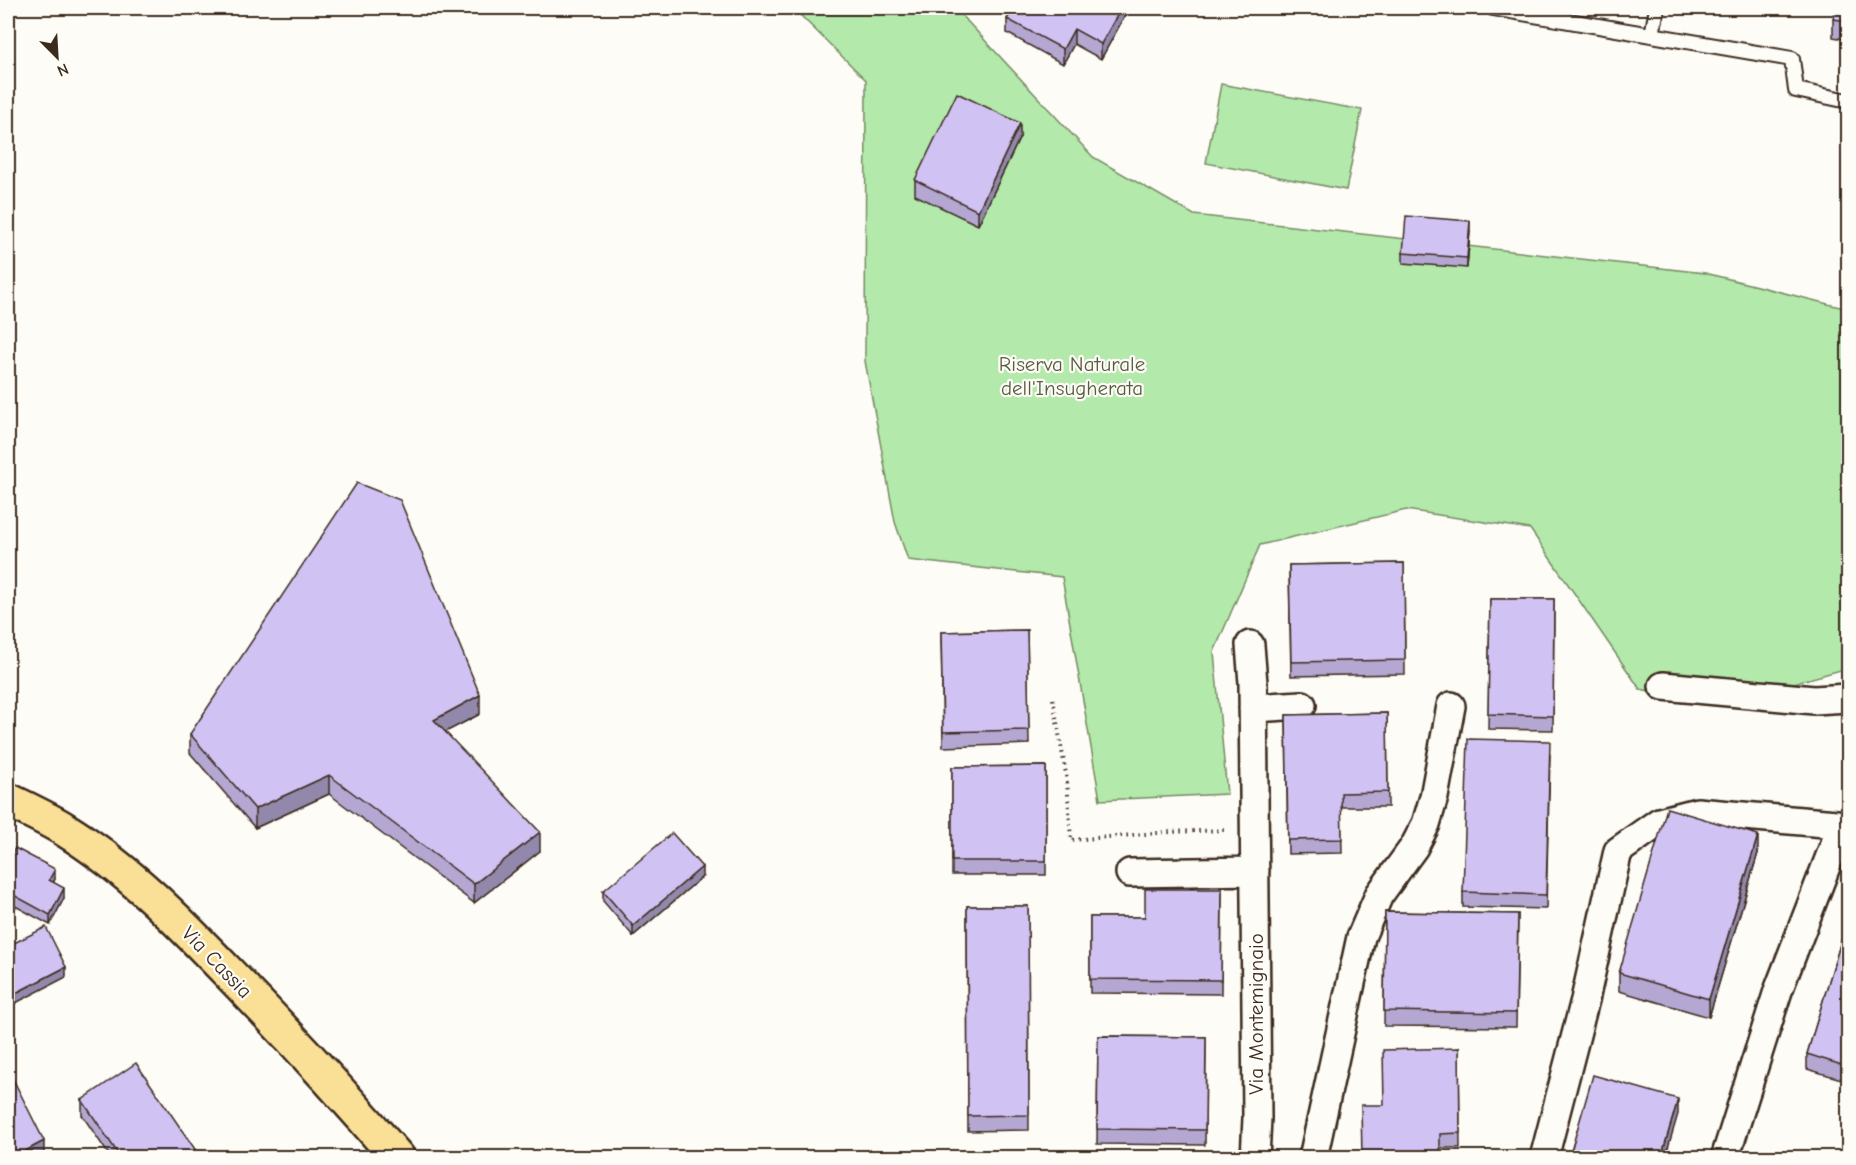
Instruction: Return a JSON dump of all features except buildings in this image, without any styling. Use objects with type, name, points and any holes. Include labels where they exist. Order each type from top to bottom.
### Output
[{"type":"main road","name":"Via Cassia","points":[[8,800],[81,841],[161,906],[196,939],[314,1063],[398,1158]]},
{"type":"street","name":"Via Montemignaio","points":[[1250,645],[1255,830],[1257,1119],[1255,1158]]},
{"type":"street","points":[[1663,686],[1814,700],[1848,698]]},
{"type":"street","points":[[1253,708],[1302,705]]},
{"type":"street","points":[[1314,1158],[1359,948],[1368,916],[1384,886],[1414,847],[1426,824],[1434,797],[1451,706]]},
{"type":"street","points":[[1544,1158],[1585,1000],[1618,851],[1659,822],[1697,812],[1845,825],[1778,991],[1725,1158]]},
{"type":"street","points":[[1130,873],[1255,871]]},
{"type":"street","points":[[1368,916],[1402,915]]},
{"type":"lane","points":[[1493,8],[1526,10],[1791,59],[1796,90],[1848,101]]},
{"type":"lane","points":[[1652,35],[1658,8]]},
{"type":"path","points":[[1053,699],[1067,780],[1071,840],[1170,832],[1255,830]]},
{"type":"green space","name":"Riserva Naturale dell'Insugherata","points":[[793,8],[955,8],[1093,157],[1194,215],[1705,273],[1848,309],[1848,668],[1715,705],[1640,689],[1530,529],[1406,510],[1260,545],[1214,652],[1227,794],[1100,800],[1062,577],[908,560],[895,522],[865,361],[866,80]]},
{"type":"green space","points":[[1221,84],[1362,110],[1346,190],[1206,163]]}]
